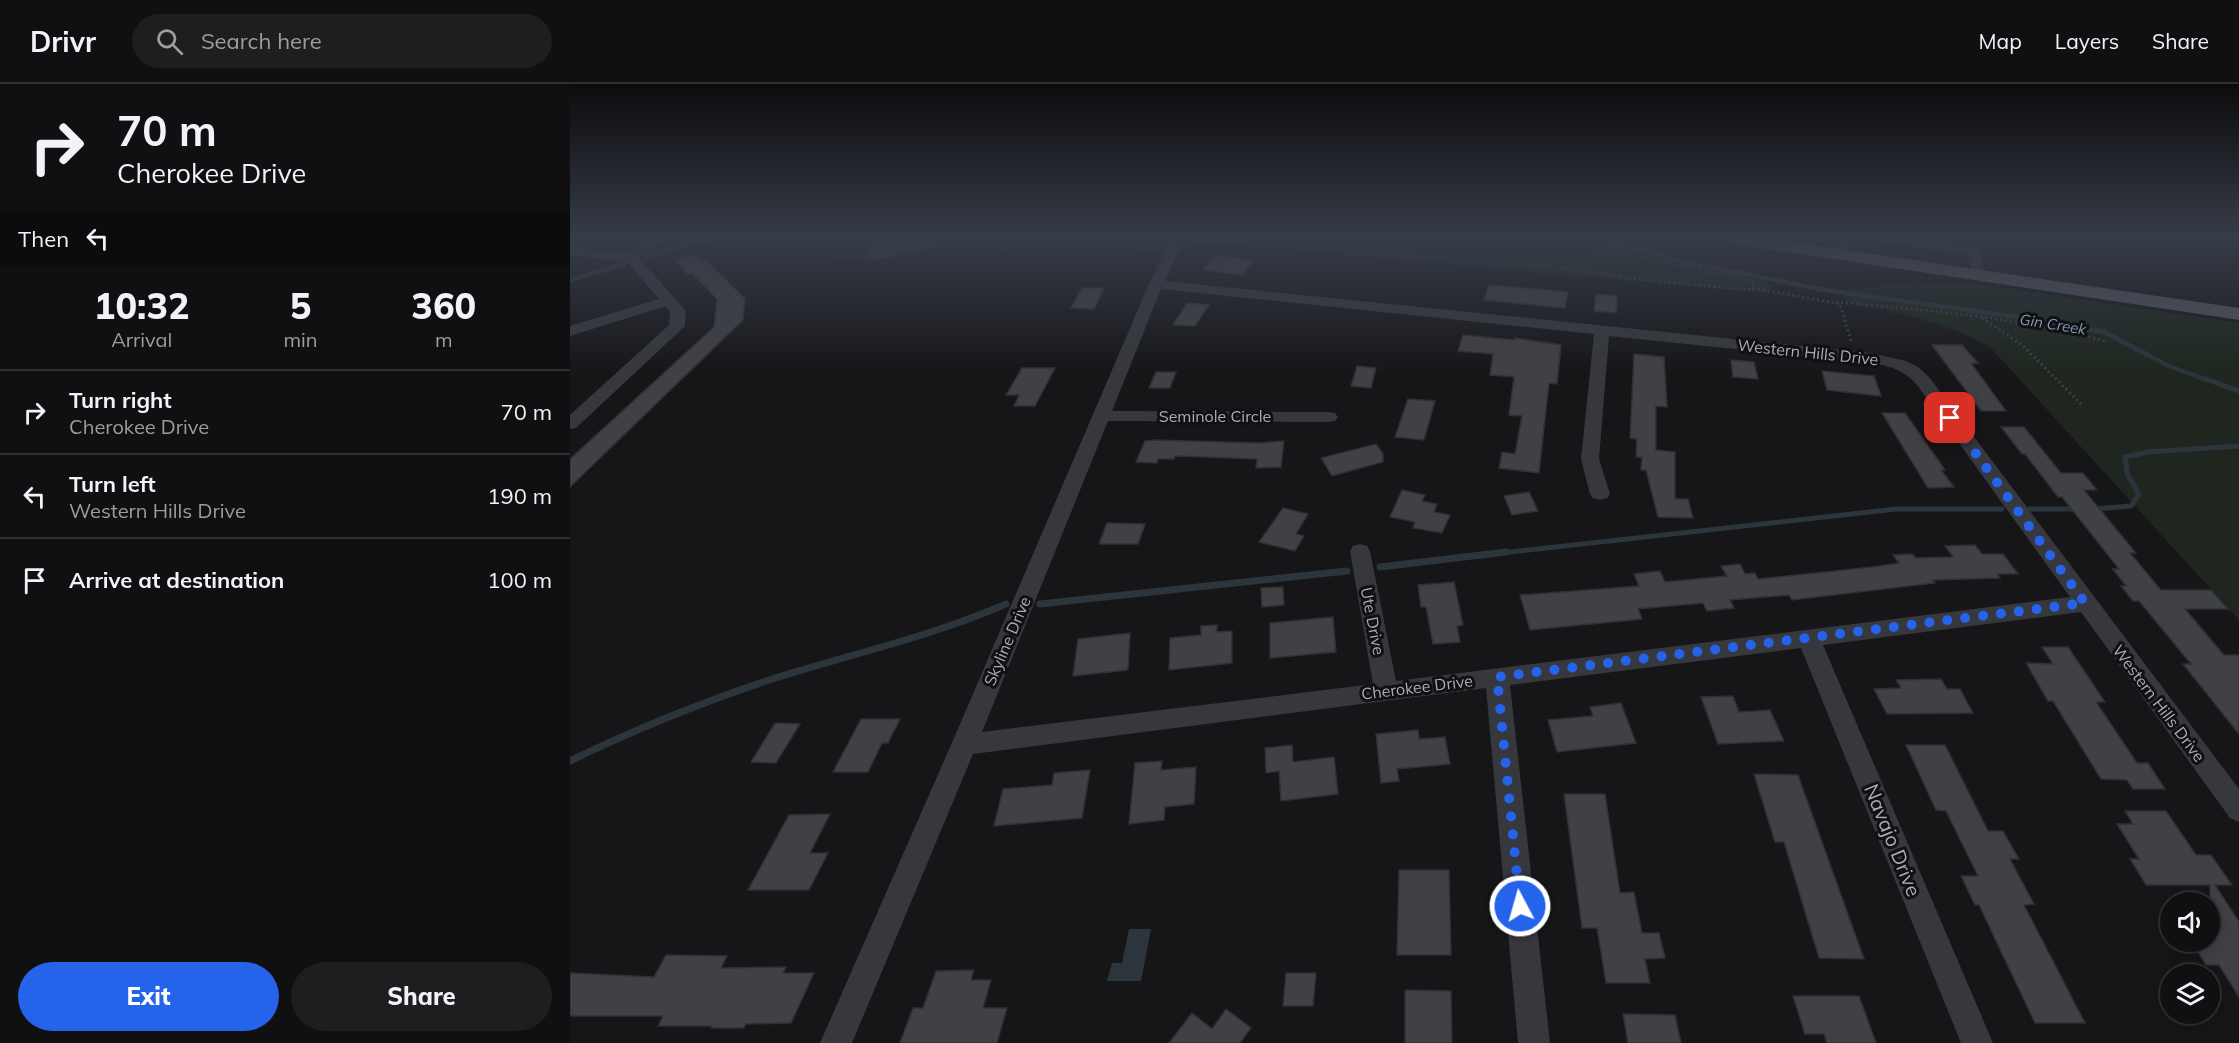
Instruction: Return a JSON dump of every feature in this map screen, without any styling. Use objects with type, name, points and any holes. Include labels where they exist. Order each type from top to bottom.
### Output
[{"type":"main road","points":[[2032,284],[2239,314]]},
{"type":"street","points":[[570,424],[678,326],[678,311],[655,284]]},
{"type":"street","name":"Western Hills Drive","points":[[1156,284],[1902,363],[1914,370],[2239,810]]},
{"type":"street","name":"Skyline Drive","points":[[836,1043],[964,745],[1156,284]]},
{"type":"street","points":[[570,331],[670,300]]},
{"type":"street","points":[[1600,494],[1590,459],[1602,330]]},
{"type":"street","name":"Seminole Circle","points":[[1100,416],[1329,417]]},
{"type":"street","name":"Ute Drive","points":[[1360,550],[1386,691]]},
{"type":"street","name":"Cherokee Drive","points":[[964,745],[2085,603]]},
{"type":"street","name":"Navajo Drive","points":[[1809,638],[1977,1043]]},
{"type":"street","points":[[1497,677],[1534,1043]]},
{"type":"path","points":[[1685,284],[1737,289],[1752,288],[1836,302],[1967,314],[2064,330],[2105,341]]},
{"type":"path","points":[[1752,288],[1754,284]]},
{"type":"path","points":[[1836,302],[1842,306],[1856,357]]},
{"type":"path","points":[[1967,314],[1984,319],[2014,339],[2082,405]]},
{"type":"shaded area","points":[[1665,284],[1771,284],[1772,288],[1766,293]]},
{"type":"shaded area","points":[[1899,284],[1982,285],[2239,323],[2239,620],[1989,346],[1934,323],[1858,306],[1849,302],[1843,295],[1847,289]]},
{"type":"shaded area","points":[[1129,929],[1151,929],[1141,981],[1107,981],[1112,963],[1122,963]]},
{"type":"building","points":[[702,284],[730,284],[745,299],[743,320],[570,487],[570,459],[714,327],[717,299]]},
{"type":"building","points":[[1489,285],[1568,292],[1565,308],[1484,300]]},
{"type":"building","points":[[1082,288],[1104,288],[1094,309],[1071,308]]},
{"type":"building","points":[[1596,294],[1617,296],[1616,313],[1594,311]]},
{"type":"building","points":[[1187,303],[1209,305],[1195,326],[1173,325]]},
{"type":"building","points":[[1463,335],[1515,340],[1515,338],[1561,345],[1557,384],[1549,383],[1539,473],[1499,468],[1502,452],[1515,454],[1522,416],[1509,415],[1514,377],[1490,375],[1493,354],[1458,351]]},
{"type":"building","points":[[1932,345],[1962,345],[1978,363],[1971,363],[2006,411],[1981,411]]},
{"type":"building","points":[[1634,354],[1664,357],[1667,407],[1656,406],[1656,450],[1675,452],[1675,499],[1688,499],[1693,518],[1658,517],[1646,470],[1641,470],[1642,457],[1636,457],[1637,439],[1630,438]]},
{"type":"building","points":[[1731,360],[1754,362],[1758,379],[1733,377]]},
{"type":"building","points":[[1357,366],[1376,368],[1371,388],[1351,386]]},
{"type":"building","points":[[1022,368],[1055,368],[1035,406],[1014,406],[1019,395],[1006,395]]},
{"type":"building","points":[[1822,371],[1874,376],[1881,396],[1827,390]]},
{"type":"building","points":[[1156,372],[1176,372],[1170,388],[1149,388]]},
{"type":"building","points":[[1408,399],[1435,401],[1424,440],[1395,437]]},
{"type":"building","points":[[1882,413],[1905,413],[1945,470],[1941,470],[1954,487],[1928,488]]},
{"type":"building","points":[[2001,427],[2024,427],[2061,473],[2083,473],[2097,490],[2084,490],[2136,553],[2130,553],[2161,590],[2211,590],[2228,609],[2185,609],[2224,655],[2239,655],[2239,734],[2183,664],[2191,664],[2139,601],[2133,601],[2121,586],[2126,586],[2113,569],[2119,569],[2062,497],[2058,497]]},
{"type":"building","points":[[1145,441],[1259,443],[1284,441],[1281,467],[1256,468],[1257,459],[1175,456],[1174,459],[1158,459],[1157,463],[1136,462]]},
{"type":"building","points":[[1376,444],[1383,454],[1383,462],[1332,476],[1321,458]]},
{"type":"building","points":[[1402,490],[1425,495],[1422,501],[1437,504],[1434,512],[1450,515],[1442,533],[1413,528],[1415,522],[1390,517]]},
{"type":"building","points":[[1529,492],[1538,511],[1512,515],[1504,496]]},
{"type":"building","points":[[1283,508],[1308,514],[1296,534],[1304,536],[1295,551],[1259,542]]},
{"type":"building","points":[[1107,523],[1145,524],[1138,544],[1099,544]]},
{"type":"building","points":[[1975,545],[1982,554],[2003,554],[2018,574],[1997,574],[2000,578],[1933,580],[1935,583],[1792,600],[1789,595],[1730,600],[1734,608],[1707,611],[1703,603],[1638,609],[1642,619],[1530,630],[1520,595],[1639,586],[1634,574],[1660,571],[1665,582],[1727,576],[1721,566],[1740,564],[1745,574],[1755,573],[1758,579],[1872,567],[1899,563],[1893,555],[1912,554],[1916,558],[1953,557],[1945,546]]},
{"type":"building","points":[[1454,582],[1463,625],[1457,626],[1460,642],[1433,644],[1426,607],[1421,607],[1418,585]]},
{"type":"building","points":[[1283,587],[1284,605],[1262,607],[1261,588]]},
{"type":"building","points":[[1333,617],[1336,652],[1270,658],[1270,623]]},
{"type":"building","points":[[1217,625],[1217,632],[1232,631],[1232,663],[1169,670],[1170,638],[1201,635],[1201,626]]},
{"type":"building","points":[[1130,633],[1128,670],[1073,676],[1078,639]]},
{"type":"building","points":[[2042,647],[2068,647],[2105,702],[2096,702],[2137,763],[2148,763],[2165,789],[2133,789],[2127,780],[2101,779],[2053,701],[2048,701],[2026,663],[2053,664]]},
{"type":"building","points":[[1941,679],[1947,689],[1960,689],[1973,713],[1887,714],[1874,689],[1901,688],[1896,680]]},
{"type":"building","points":[[1733,696],[1739,712],[1770,710],[1784,741],[1718,744],[1701,697]]},
{"type":"building","points":[[1621,703],[1636,743],[1557,752],[1548,720],[1593,716],[1590,707]]},
{"type":"building","points":[[861,719],[900,719],[888,743],[882,743],[868,772],[833,772]]},
{"type":"building","points":[[775,723],[800,724],[776,763],[751,762]]},
{"type":"building","points":[[1418,730],[1419,739],[1445,737],[1450,764],[1397,769],[1399,781],[1381,783],[1376,734]]},
{"type":"building","points":[[1292,745],[1293,762],[1334,757],[1338,794],[1281,801],[1279,771],[1266,773],[1265,748]]},
{"type":"building","points":[[1906,745],[1945,745],[1988,831],[2003,831],[2019,859],[2010,859],[2034,904],[2024,905],[2085,1023],[2035,1023],[1979,905],[1975,905],[1961,876],[1978,876],[1946,811],[1936,810]]},
{"type":"building","points":[[1162,761],[1161,770],[1196,767],[1194,804],[1165,807],[1164,820],[1129,824],[1135,763]]},
{"type":"building","points":[[1090,770],[1082,818],[994,826],[1003,789],[1052,785],[1054,773]]},
{"type":"building","points":[[1754,774],[1798,775],[1864,959],[1819,958],[1784,842],[1775,842]]},
{"type":"building","points":[[1564,794],[1605,794],[1620,893],[1634,892],[1642,933],[1659,933],[1665,958],[1645,959],[1650,983],[1606,983],[1597,928],[1582,928]]},
{"type":"building","points":[[2125,811],[2166,811],[2196,855],[2211,855],[2232,885],[2215,885],[2220,892],[2210,892],[2210,885],[2146,885],[2130,859],[2139,859],[2117,824],[2133,824]]},
{"type":"building","points":[[830,814],[810,853],[828,853],[809,890],[748,890],[789,815]]},
{"type":"building","points":[[1399,870],[1449,870],[1451,955],[1397,955]]},
{"type":"building","points":[[2220,893],[2239,922],[2239,997],[2220,964],[2205,964],[2198,952],[2220,952]]},
{"type":"building","points":[[666,955],[727,956],[721,968],[786,967],[783,973],[814,973],[791,1023],[746,1024],[744,1028],[711,1028],[712,1026],[658,1026],[663,1016],[570,1016],[570,973],[654,977]]},
{"type":"building","points":[[974,970],[971,980],[991,980],[983,1008],[1007,1008],[997,1043],[900,1043],[913,1008],[923,1008],[936,971]]},
{"type":"building","points":[[1286,973],[1316,973],[1313,1006],[1283,1006]]},
{"type":"building","points":[[1405,990],[1451,991],[1452,1043],[1405,1043]]},
{"type":"building","points":[[1793,996],[1859,996],[1876,1043],[1827,1043],[1824,1034],[1805,1034]]},
{"type":"building","points":[[1226,1009],[1251,1028],[1240,1043],[1169,1043],[1192,1013],[1212,1029]]},
{"type":"building","points":[[1623,1014],[1675,1015],[1681,1043],[1628,1043]]},
{"type":"waterway","name":"Gin Creek","points":[[1793,284],[2104,332],[2169,366],[2207,380]]},
{"type":"waterway","name":"Gin Creek","points":[[2203,378],[2239,391]]},
{"type":"waterway","points":[[2094,509],[2131,506],[2139,495],[2127,473],[2125,457],[2148,452],[2239,446]]},
{"type":"waterway","points":[[1493,554],[1896,509],[2002,509]]},
{"type":"waterway","points":[[2030,509],[2078,509]]},
{"type":"waterway","points":[[1380,567],[1506,552]]},
{"type":"waterway","points":[[1040,604],[1347,571]]},
{"type":"waterway","points":[[570,761],[644,727],[720,697],[772,679],[919,636],[1006,604]]},
{"type":"route","points":[[1520,906],[1497,677],[2085,603],[1950,418]]}]
